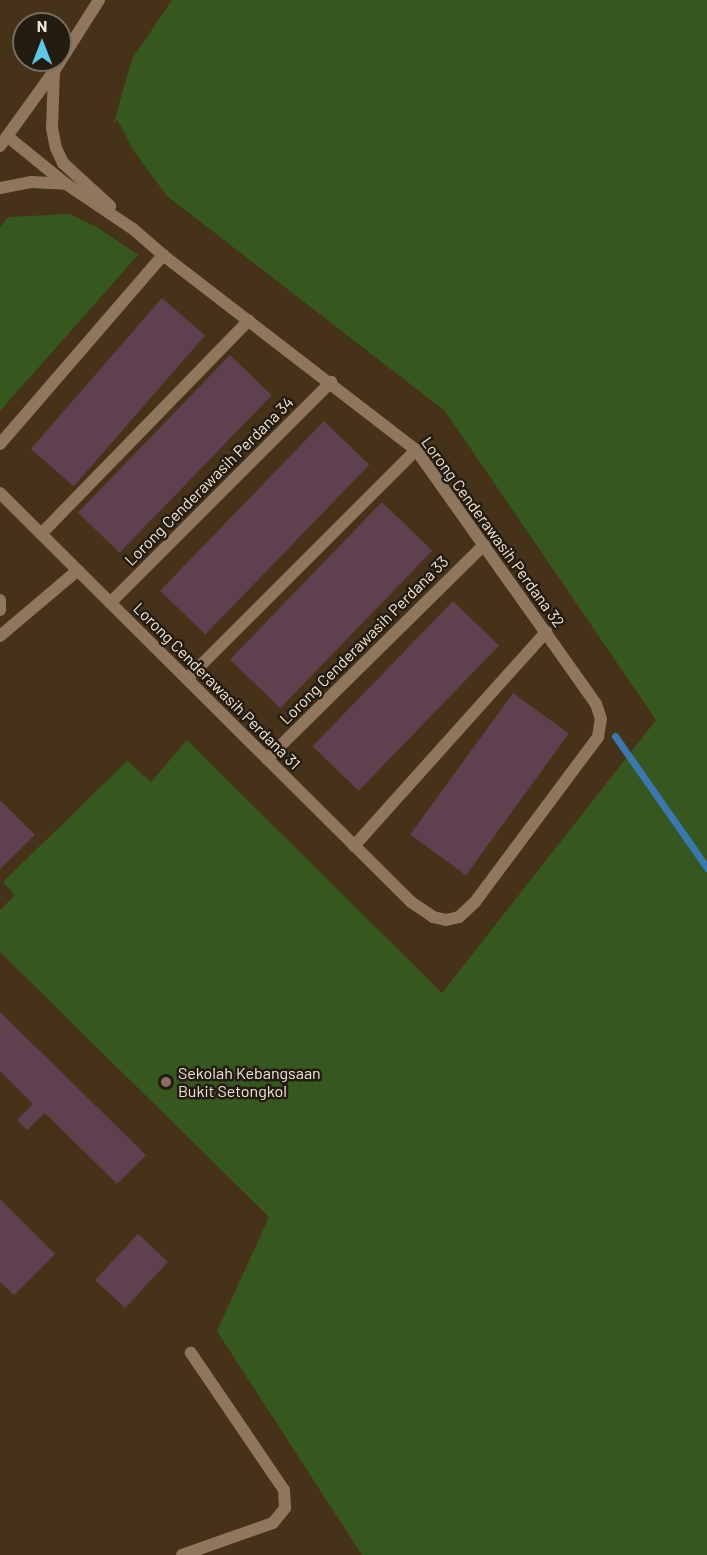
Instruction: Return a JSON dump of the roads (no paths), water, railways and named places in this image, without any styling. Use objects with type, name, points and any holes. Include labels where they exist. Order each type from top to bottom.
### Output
[{"type":"street","points":[[72,43],[99,0]]},
{"type":"street","points":[[4,141],[53,72]]},
{"type":"street","points":[[54,72],[52,128],[63,163],[133,229]]},
{"type":"street","name":"Lorong Cenderawasih Perdana 32","points":[[4,141],[133,229],[163,255],[331,382],[416,450],[596,704],[601,719],[598,737],[466,912],[459,918],[446,920],[433,918],[411,902]]},
{"type":"street","points":[[0,188],[32,182],[66,184]]},
{"type":"street","points":[[0,444],[163,255]]},
{"type":"street","points":[[41,534],[249,320]]},
{"type":"street","name":"Lorong Cenderawasih Perdana 34","points":[[110,603],[331,382]]},
{"type":"street","points":[[187,679],[416,450]]},
{"type":"street","name":"Lorong Cenderawasih Perdana 31","points":[[0,493],[411,902]]},
{"type":"street","name":"Lorong Cenderawasih Perdana 33","points":[[267,759],[484,545]]},
{"type":"street","points":[[0,636],[78,570]]},
{"type":"street","points":[[0,600],[0,610]]},
{"type":"street","points":[[354,846],[546,632]]},
{"type":"street","points":[[182,1555],[273,1524],[285,1508],[284,1490],[191,1353]]},
{"type":"waterway","points":[[615,736],[707,868]]},
{"type":"place","name":"Sekolah Kebangsaan Bukit Setongkol","points":[[166,1082]]}]
